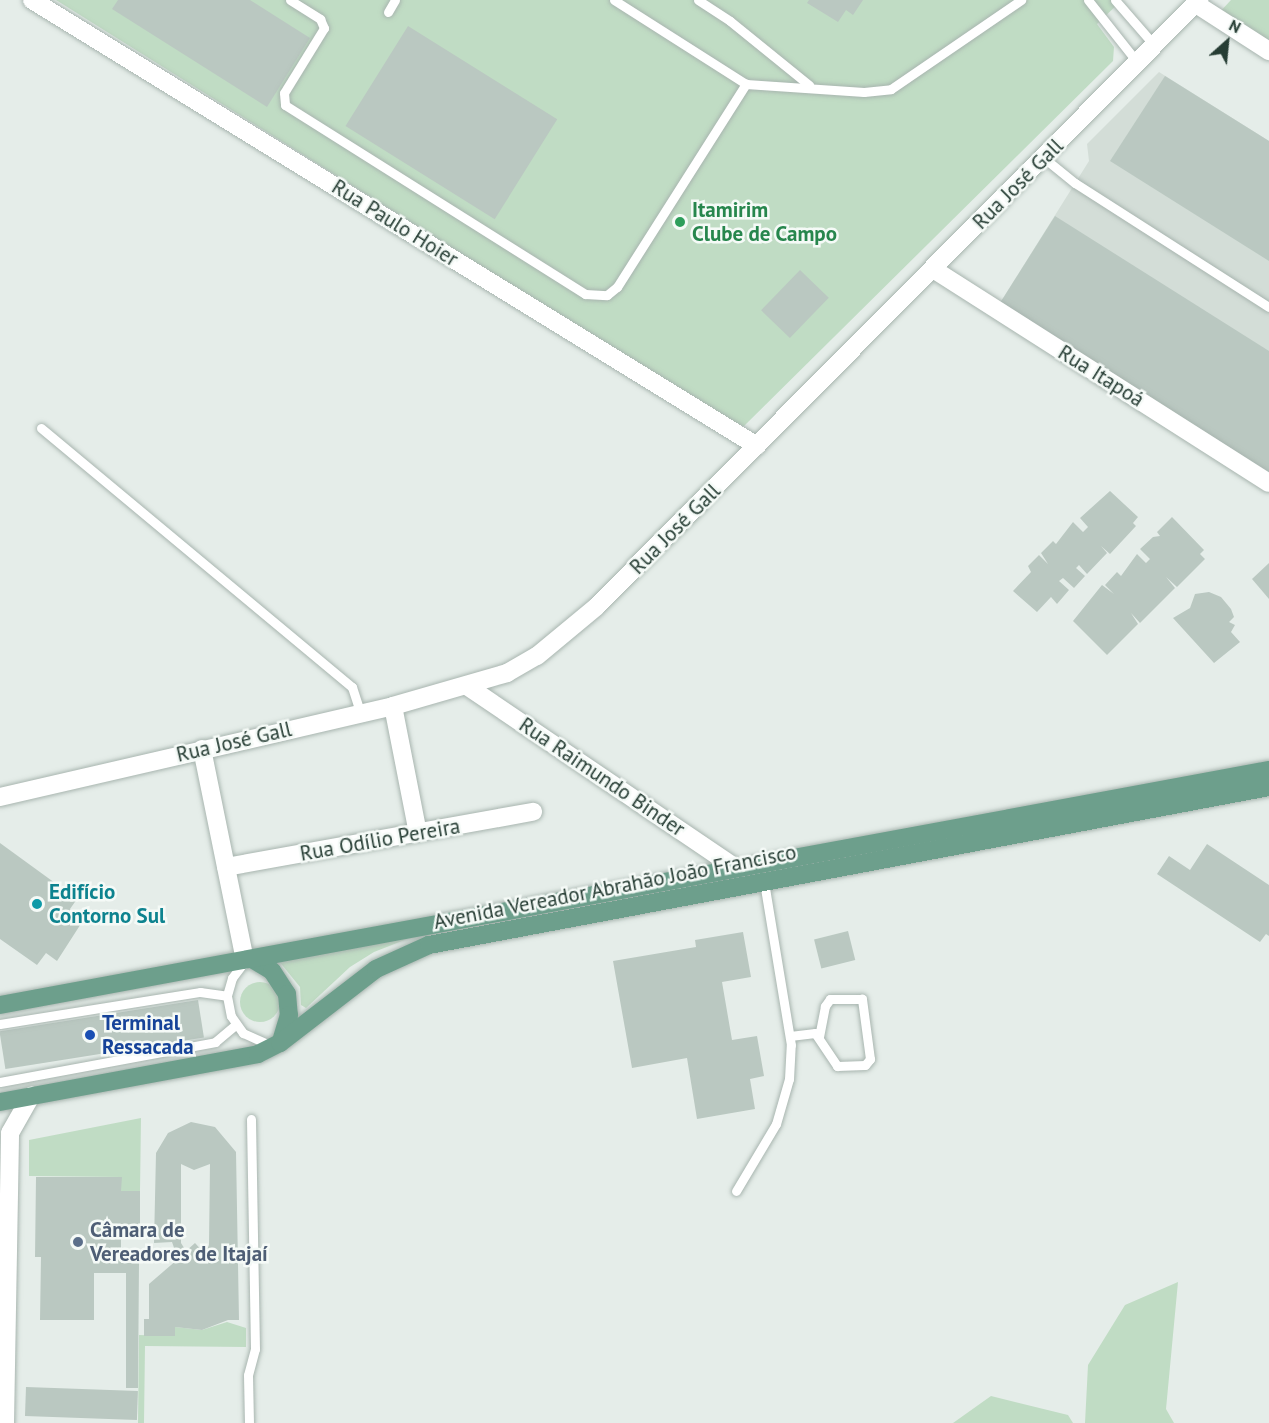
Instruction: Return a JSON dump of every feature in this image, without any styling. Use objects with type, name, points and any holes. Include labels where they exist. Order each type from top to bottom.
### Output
[{"type":"main road","name":"Avenida Vereador Abrahão João Francisco","points":[[0,1005],[1269,770]]},
{"type":"main road","name":"Avenida Vereador Abrahão João Francisco","points":[[0,1102],[242,1058],[277,1045],[376,969],[429,945],[1269,787]]},
{"type":"main road","points":[[249,960],[272,971],[287,994],[290,1015],[277,1045]]},
{"type":"street","name":"Rua Paulo Hoier","points":[[32,0],[758,446]]},
{"type":"street","name":"Rua José Gall","points":[[0,797],[361,714],[467,687],[507,673],[566,636],[758,446],[1197,2]]},
{"type":"street","points":[[1197,2],[1269,51]]},
{"type":"street","name":"Rua Itapoá","points":[[933,269],[1269,483]]},
{"type":"street","name":"Rua Raimundo Binder","points":[[467,687],[736,868]]},
{"type":"street","points":[[393,706],[418,833]]},
{"type":"street","points":[[202,749],[226,867],[249,960]]},
{"type":"street","name":"Rua Odílio Pereira","points":[[226,867],[533,813]]},
{"type":"street","points":[[5,1423],[5,1126],[31,1096]]},
{"type":"lane","points":[[291,0],[320,19],[324,28],[284,93],[285,105],[585,294],[607,295],[617,287],[746,84]]},
{"type":"lane","points":[[388,12],[395,0]]},
{"type":"lane","points":[[614,0],[746,84],[808,85],[864,92],[891,88],[1021,0]]},
{"type":"lane","points":[[698,0],[730,21],[808,85]]},
{"type":"lane","points":[[1088,0],[1138,63]]},
{"type":"lane","points":[[1115,0],[1155,46]]},
{"type":"lane","points":[[1044,158],[1075,183],[1269,307]]},
{"type":"lane","points":[[41,428],[352,687],[361,714]]},
{"type":"lane","points":[[736,1191],[783,1110],[789,1079],[790,1036],[764,882]]},
{"type":"lane","points":[[249,960],[232,978],[227,996],[235,1024],[252,1040],[277,1045]]},
{"type":"lane","points":[[0,1024],[200,992],[227,996]]},
{"type":"lane","points":[[830,999],[862,999],[868,1063],[837,1066],[819,1036],[825,1005],[830,999]]},
{"type":"lane","points":[[0,1082],[215,1042],[235,1024]]},
{"type":"lane","points":[[790,1036],[819,1036]]},
{"type":"lane","points":[[249,1423],[248,1375],[255,1349],[251,1119]]},
{"type":"shaded area","points":[[1159,72],[1269,141],[1269,472],[1000,303],[1089,161],[1087,144]]},
{"type":"green space","name":"Itamirim Clube de Campo","points":[[56,0],[1122,0],[1097,24],[1114,47],[1113,61],[744,426],[735,425]]},
{"type":"green space","points":[[1231,0],[1269,0],[1269,45],[1218,14]]},
{"type":"green space","points":[[407,939],[374,952],[350,967],[306,1008],[301,1005],[300,987],[278,960]]},
{"type":"green space","points":[[260,982],[274,988],[280,1002],[274,1016],[260,1022],[246,1016],[240,1002],[246,988]]},
{"type":"green space","points":[[141,1118],[140,1191],[121,1191],[121,1177],[29,1176],[29,1140]]},
{"type":"green space","points":[[1178,1282],[1166,1409],[1174,1423],[1085,1423],[1088,1365],[1125,1305]]},
{"type":"green space","points":[[227,1322],[246,1328],[246,1347],[145,1346],[144,1423],[138,1423],[139,1335],[175,1336],[175,1327],[202,1330]]},
{"type":"green space","points":[[991,1396],[1068,1415],[1073,1423],[953,1423]]},
{"type":"building","points":[[118,0],[250,0],[310,38],[267,107],[112,9]]},
{"type":"building","points":[[809,0],[863,0],[853,15],[846,10],[838,22],[807,3]]},
{"type":"building","points":[[408,26],[557,119],[495,219],[345,126]]},
{"type":"building","points":[[1165,76],[1269,141],[1269,261],[1110,161]]},
{"type":"building","points":[[1055,216],[1269,351],[1269,472],[1000,303]]},
{"type":"building","points":[[800,270],[829,298],[790,338],[761,310]]},
{"type":"building","points":[[1110,491],[1138,517],[1133,523],[1136,526],[1110,554],[1101,546],[1107,553],[1087,574],[1079,565],[1076,568],[1085,576],[1074,588],[1063,578],[1059,581],[1069,590],[1057,604],[1051,597],[1037,612],[1013,591],[1031,572],[1028,566],[1039,555],[1048,564],[1041,553],[1053,541],[1056,544],[1073,522],[1083,532],[1088,527],[1080,518]]},
{"type":"building","points":[[1172,517],[1204,550],[1200,554],[1205,559],[1177,587],[1166,577],[1175,588],[1140,623],[1131,613],[1138,624],[1107,655],[1073,621],[1102,585],[1114,594],[1105,585],[1117,572],[1121,576],[1137,554],[1146,563],[1150,559],[1140,549],[1153,537],[1160,536],[1157,532]]},
{"type":"building","points":[[1269,563],[1269,599],[1252,579]]},
{"type":"building","points":[[1209,592],[1221,597],[1231,609],[1234,617],[1229,622],[1235,625],[1231,632],[1240,642],[1214,663],[1173,618],[1190,608],[1195,594]]},
{"type":"building","name":"Edifício Contorno Sul","points":[[0,843],[77,899],[70,909],[84,919],[57,961],[46,953],[37,965],[0,939]]},
{"type":"building","points":[[1207,844],[1269,885],[1269,936],[1266,934],[1260,942],[1157,874],[1169,856],[1190,870]]},
{"type":"building","points":[[848,931],[855,960],[821,969],[814,939]]},
{"type":"building","points":[[743,932],[751,977],[722,982],[732,1040],[757,1036],[764,1076],[750,1079],[755,1109],[697,1119],[687,1058],[632,1068],[613,961],[696,947],[695,940]]},
{"type":"building","points":[[198,1000],[204,1038],[5,1069],[0,1031]]},
{"type":"building","points":[[191,1122],[215,1127],[236,1152],[239,1320],[228,1320],[202,1330],[175,1327],[175,1336],[144,1336],[144,1319],[149,1319],[149,1284],[178,1259],[172,1242],[154,1243],[156,1153],[168,1133]],"holes":[[[181,1164],[194,1170],[210,1164],[209,1245],[205,1254],[195,1243],[186,1251],[181,1243]]]},
{"type":"building","name":"Câmara de Vereadores de Itajaí","points":[[36,1177],[122,1177],[121,1191],[140,1191],[140,1227],[121,1226],[121,1263],[139,1263],[138,1388],[126,1388],[126,1273],[94,1273],[94,1320],[40,1320],[41,1257],[35,1257]]},
{"type":"building","points":[[26,1387],[138,1391],[137,1420],[25,1416]]},
{"type":"place","name":"Itamirim Clube de Campo","points":[[680,222]]},
{"type":"place","name":"Edifício Contorno Sul","points":[[37,904]]},
{"type":"place","name":"Terminal Ressacada","points":[[90,1035]]},
{"type":"place","name":"Câmara de Vereadores de Itajaí","points":[[78,1242]]}]
